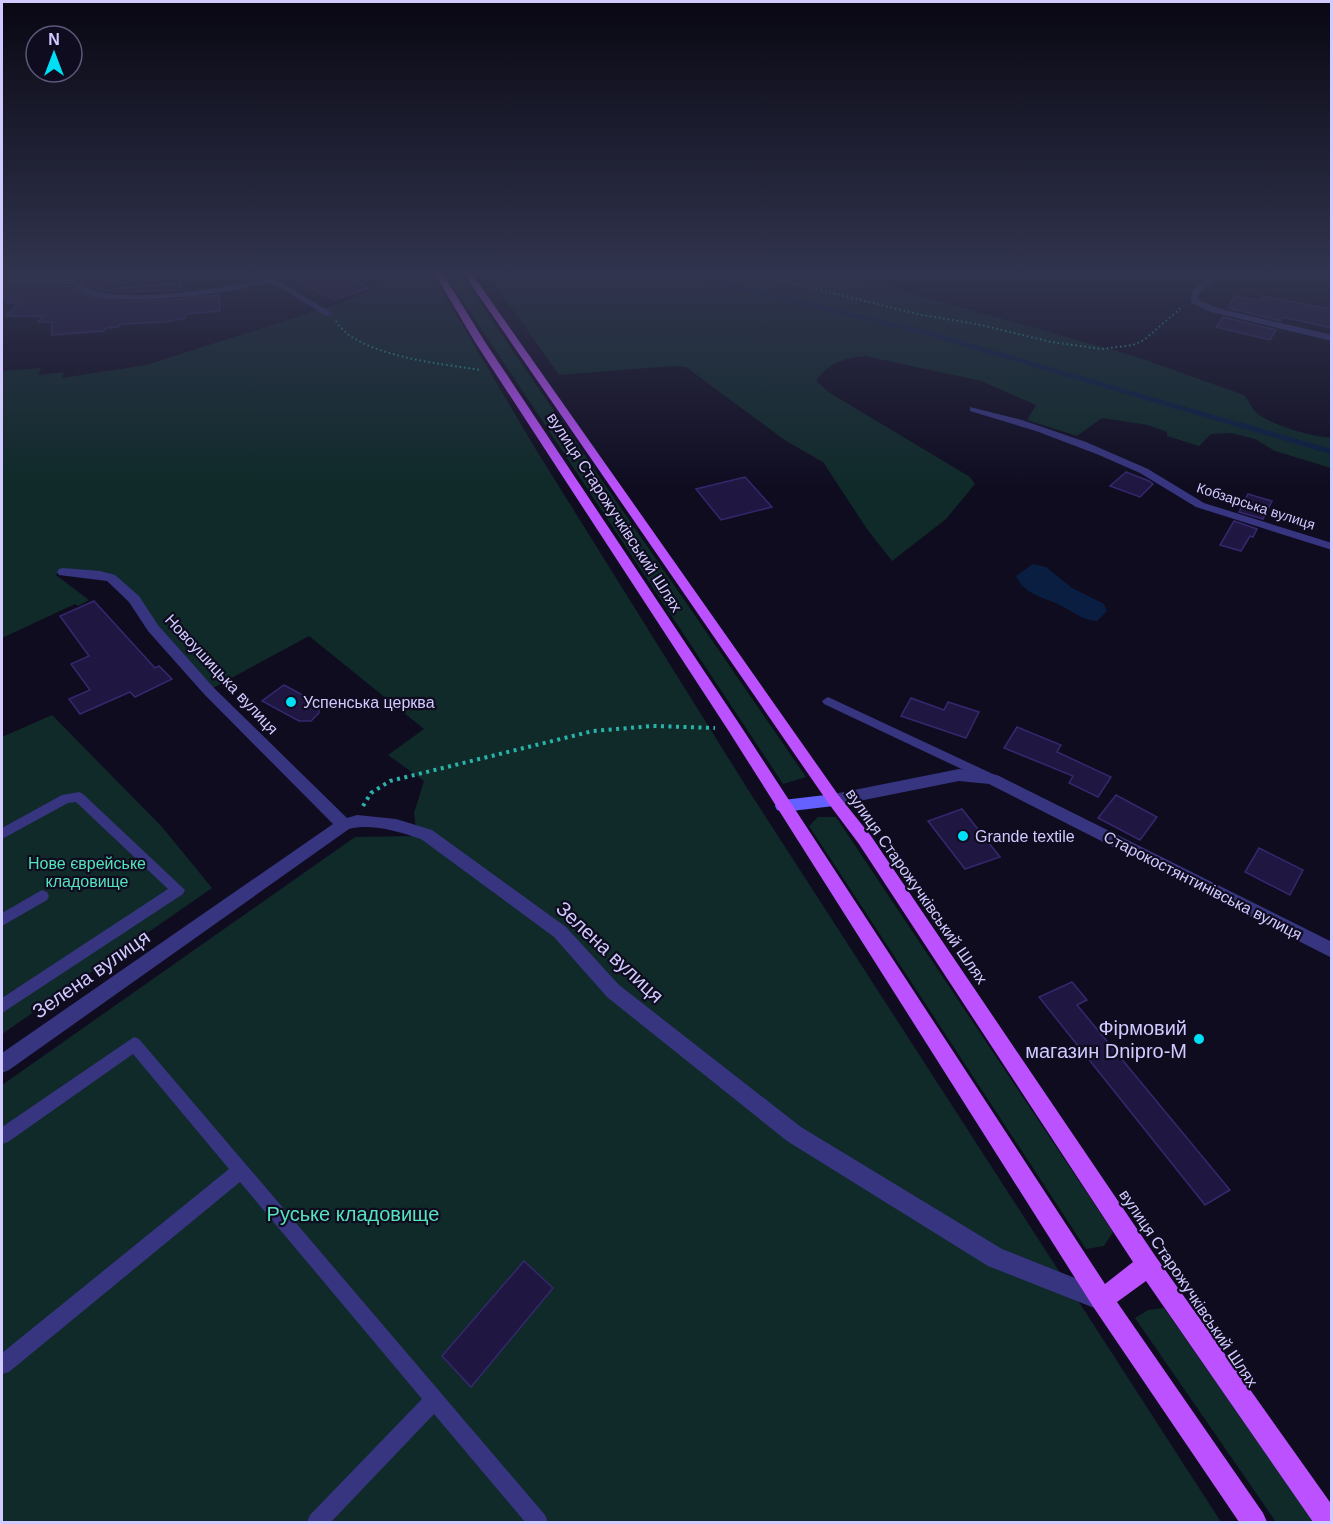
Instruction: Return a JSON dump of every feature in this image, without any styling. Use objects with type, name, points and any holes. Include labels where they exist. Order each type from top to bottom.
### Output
[{"type":"main road","name":"вулиця Старожучківський Шлях","points":[[483,345],[733,726],[1102,1300],[1254,1522]]},
{"type":"main road","name":"вулиця Старожучківський Шлях","points":[[517,345],[834,800],[872,850],[1148,1265],[1328,1522]]},
{"type":"main road","points":[[783,806],[834,800]]},
{"type":"main road","points":[[1102,1300],[1148,1265]]},
{"type":"street","name":"Кобзарська вулиця","points":[[974,409],[1056,433],[1145,471],[1182,497],[1200,505],[1332,547]]},
{"type":"street","name":"Новоушицька вулиця","points":[[63,572],[111,578],[134,599],[153,628],[209,691],[351,823]]},
{"type":"street","name":"Старокостянтинівська вулиця","points":[[834,800],[959,775],[992,779],[1332,951]]},
{"type":"street","name":"Зелена вулиця","points":[[2,1064],[351,823],[396,825],[426,834],[560,932],[613,991],[794,1134],[996,1258],[1102,1300]]},
{"type":"lane","points":[[828,701],[992,779]]},
{"type":"lane","points":[[2,834],[66,798],[79,797],[178,890],[2,1006]]},
{"type":"lane","points":[[2,920],[42,896]]},
{"type":"lane","points":[[2,1136],[134,1044],[538,1522]]},
{"type":"lane","points":[[2,1365],[241,1170]]},
{"type":"lane","points":[[317,1522],[435,1399]]},
{"type":"path","points":[[369,345],[418,358],[500,373]]},
{"type":"path","points":[[1074,345],[1102,349],[1132,345]]},
{"type":"path","points":[[351,823],[367,796],[394,777],[412,776],[592,730],[653,726],[696,729],[733,726]]},
{"type":"green space","name":"Руське кладовище","points":[[209,345],[474,345],[535,448],[747,788],[1221,1522],[2,1522],[2,1085],[355,837],[417,836],[414,813],[424,781],[388,755],[424,729],[309,636],[213,688],[115,576],[61,569],[56,575],[89,600],[78,606],[75,604],[2,638],[2,371],[41,368],[38,375],[64,372],[62,378],[146,365]]},
{"type":"green space","points":[[492,345],[509,345],[806,777],[783,784]]},
{"type":"green space","points":[[538,345],[1095,345],[1134,356],[1244,395],[1259,415],[1279,425],[1303,433],[1331,437],[1331,468],[1275,451],[1255,439],[1231,433],[1211,434],[1199,446],[1167,436],[1167,432],[1148,425],[1102,418],[1077,436],[1027,420],[1036,405],[981,381],[865,356],[851,358],[837,362],[816,381],[830,393],[970,477],[975,484],[946,519],[892,561],[867,529],[823,462],[786,441],[686,367],[672,366],[559,375]]},
{"type":"green space","name":"Нове єврейське кладовище","points":[[52,715],[162,827],[212,888],[2,1034],[2,737]]},
{"type":"green space","points":[[818,817],[836,817],[1113,1232],[1104,1246],[1086,1249],[809,826]]},
{"type":"green space","points":[[1164,1308],[1314,1522],[1276,1522],[1135,1318],[1148,1310]]},
{"type":"water","points":[[1033,564],[1046,567],[1072,588],[1104,604],[1107,611],[1097,621],[1091,620],[1029,591],[1016,576]]},
{"type":"building","points":[[1126,472],[1153,484],[1140,497],[1110,486]]},
{"type":"building","points":[[745,477],[772,507],[721,520],[696,489]]},
{"type":"building","points":[[1248,494],[1272,501],[1263,519],[1239,512]]},
{"type":"building","points":[[1234,521],[1257,529],[1241,551],[1220,545]]},
{"type":"building","points":[[94,601],[155,668],[159,666],[172,679],[135,697],[130,692],[80,714],[69,699],[90,690],[71,664],[89,656],[60,616]]},
{"type":"building","name":"Успенська церква","points":[[284,685],[319,704],[319,713],[311,721],[299,721],[262,701]]},
{"type":"building","points":[[911,698],[944,710],[948,702],[979,712],[966,738],[901,716]]},
{"type":"building","points":[[1017,727],[1061,745],[1057,752],[1111,777],[1098,797],[1069,783],[1073,776],[1004,748]]},
{"type":"building","points":[[1116,795],[1157,817],[1140,840],[1098,818]]},
{"type":"building","points":[[962,809],[1000,857],[965,869],[928,821]]},
{"type":"building","points":[[1259,848],[1303,870],[1290,895],[1245,872]]},
{"type":"building","points":[[1072,982],[1087,1000],[1077,1005],[1230,1190],[1205,1205],[1039,997]]},
{"type":"building","points":[[524,1261],[553,1288],[471,1387],[442,1356]]},
{"type":"waterway","points":[[968,345],[1246,427]]},
{"type":"waterway","points":[[1241,425],[1332,452]]},
{"type":"place","name":"Успенська церква","points":[[291,702]]},
{"type":"place","name":"Grande textile","points":[[963,836]]},
{"type":"place","name":"Фірмовий магазин Dnipro-M","points":[[1199,1039]]}]
